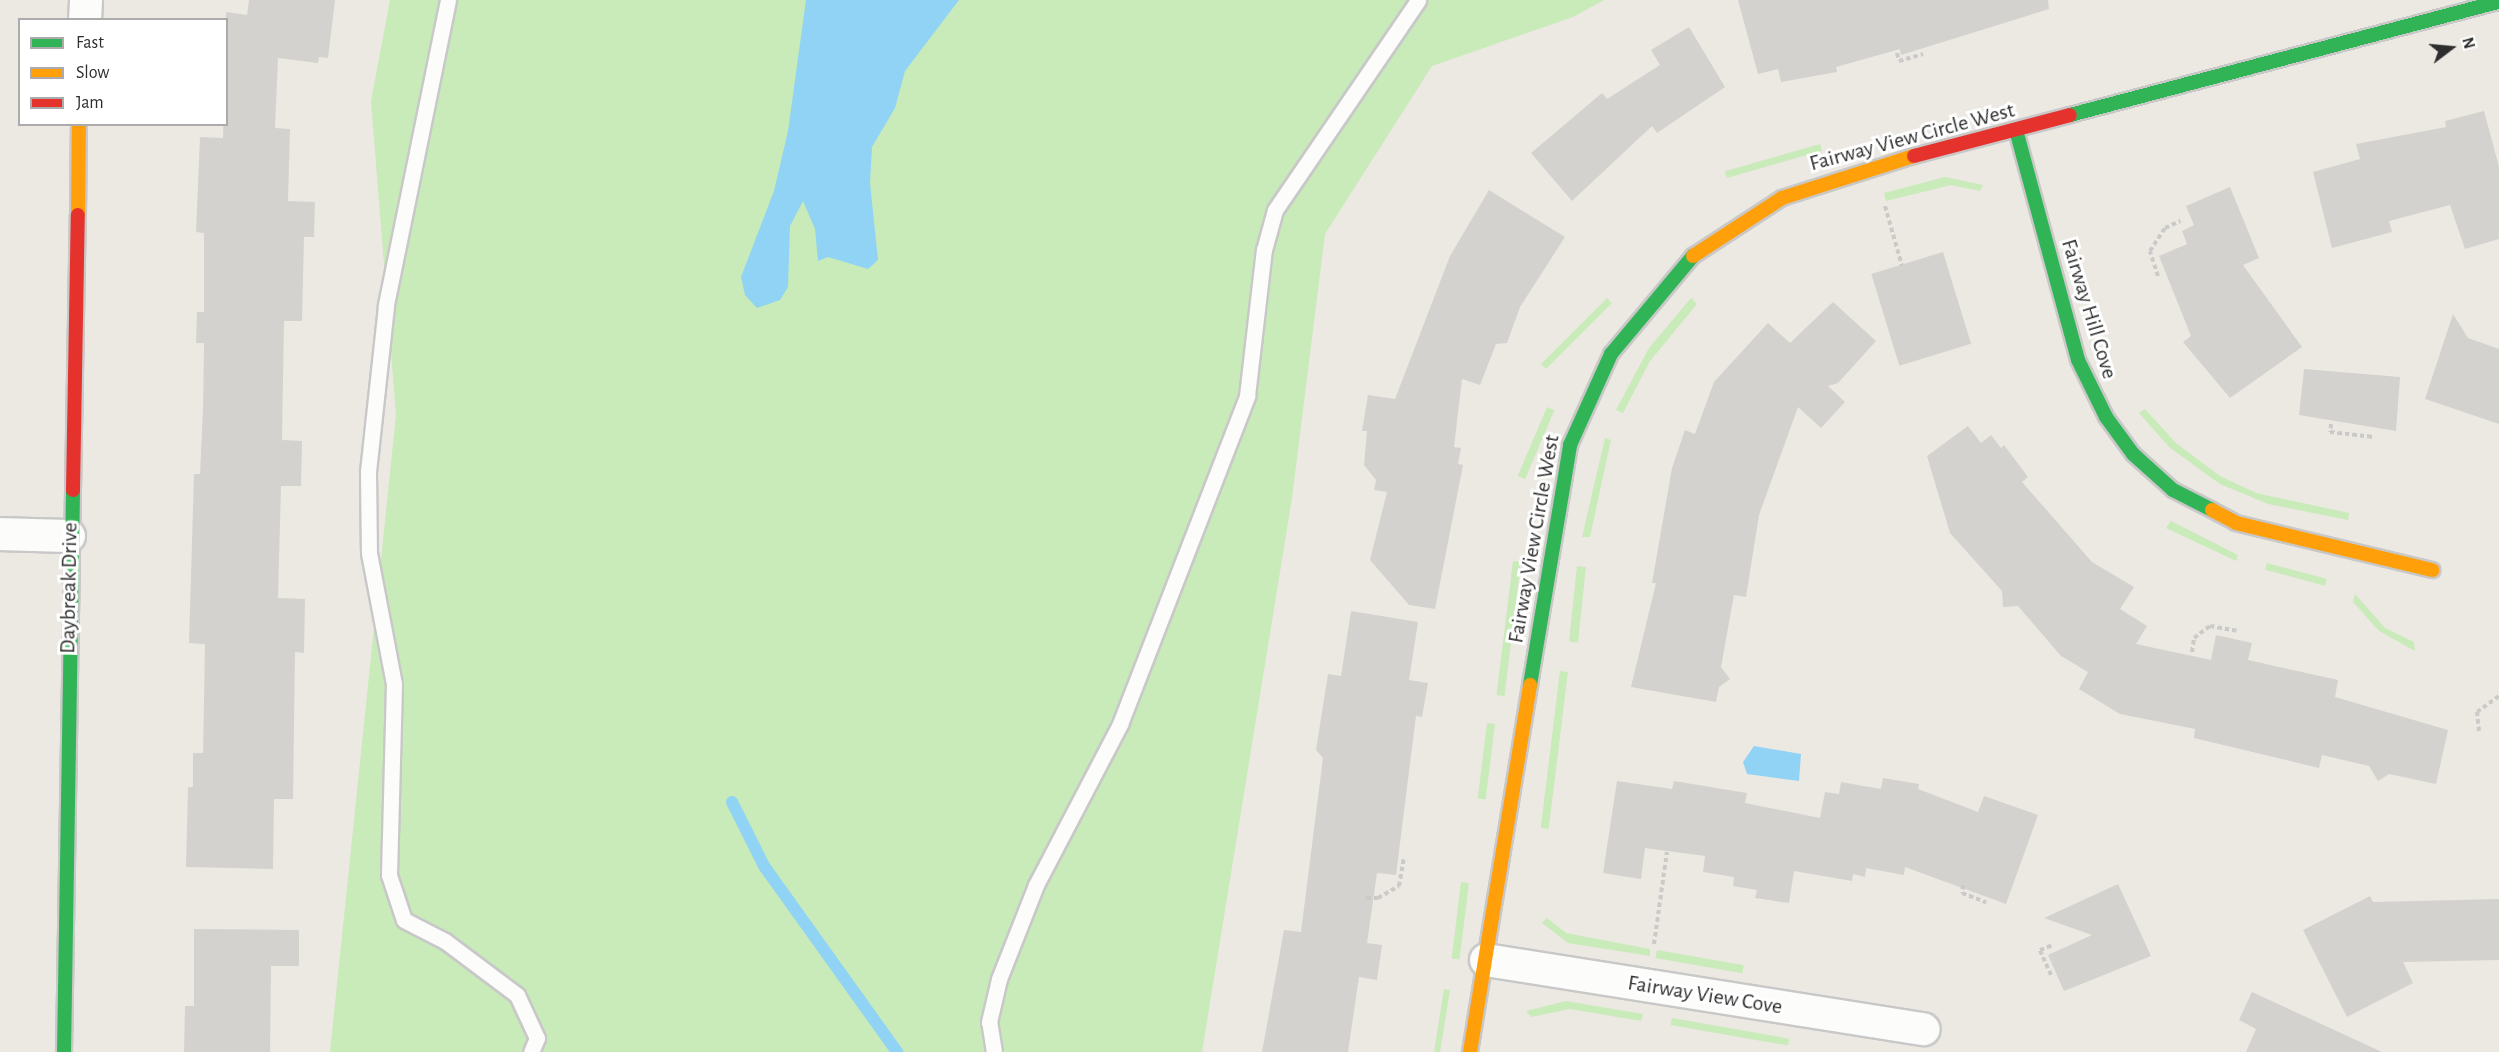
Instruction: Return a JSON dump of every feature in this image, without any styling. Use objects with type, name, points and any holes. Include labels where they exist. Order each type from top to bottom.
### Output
[{"type":"street","points":[[81,0],[86,0],[85,18]]},
{"type":"street","name":"Fairway View Circle West","points":[[1470,1052],[1559,500],[1580,414],[1611,354],[1695,252],[1782,198],[1842,175],[2499,2]]},
{"type":"street","name":"Daybreak Drive","points":[[64,1052],[69,536],[79,126]]},
{"type":"street","name":"Fairway Hill Cove","points":[[2016,130],[2078,360],[2106,417],[2133,454],[2192,502],[2236,523],[2432,570]]},
{"type":"street","points":[[0,534],[69,536]]},
{"type":"street","name":"Fairway View Cove","points":[[1486,960],[1924,1029]]},
{"type":"lane","points":[[448,0],[374,383],[369,553],[394,684],[389,875],[404,920],[446,941],[516,995],[537,1038],[531,1052]]},
{"type":"lane","points":[[994,1052],[989,1022],[1003,968],[1036,885],[1120,723],[1247,396],[1264,250],[1275,210],[1418,0]]},
{"type":"path","points":[[1897,53],[1899,60],[1923,54]]},
{"type":"path","points":[[1885,206],[1902,266]]},
{"type":"path","points":[[2158,276],[2150,251],[2165,228],[2180,221]]},
{"type":"path","points":[[2331,423],[2330,432],[2374,437]]},
{"type":"path","points":[[2192,652],[2194,638],[2210,626],[2237,631]]},
{"type":"path","points":[[2479,731],[2477,712],[2499,696]]},
{"type":"path","points":[[1654,944],[1667,852]]},
{"type":"path","points":[[1366,898],[1378,898],[1399,886],[1404,858]]},
{"type":"path","points":[[1964,885],[1962,893],[1986,902]]},
{"type":"path","points":[[2050,975],[2040,950],[2053,945]]},
{"type":"green space","points":[[390,0],[1604,0],[1573,17],[1432,66],[1325,234],[1292,498],[1202,1052],[330,1052],[396,415],[371,101]]},
{"type":"green space","points":[[1820,144],[1822,151],[1727,178],[1725,171]]},
{"type":"green space","points":[[1945,177],[1983,185],[1980,191],[1951,185],[1886,201],[1884,193]]},
{"type":"green space","points":[[1607,298],[1612,303],[1546,369],[1541,364]]},
{"type":"green space","points":[[1691,298],[1697,304],[1650,361],[1623,413],[1616,410],[1649,348]]},
{"type":"green space","points":[[1547,407],[1554,410],[1525,479],[1518,476]]},
{"type":"green space","points":[[2145,409],[2176,443],[2220,476],[2256,493],[2349,513],[2348,520],[2268,504],[2220,484],[2169,447],[2139,413]]},
{"type":"green space","points":[[1605,438],[1611,440],[1590,537],[1582,537]]},
{"type":"green space","points":[[2171,521],[2238,555],[2236,561],[2166,528]]},
{"type":"green space","points":[[1513,561],[1521,562],[1504,696],[1497,695]]},
{"type":"green space","points":[[2267,563],[2327,579],[2325,586],[2265,570]]},
{"type":"green space","points":[[1577,566],[1586,567],[1578,643],[1569,642]]},
{"type":"green space","points":[[2355,594],[2385,628],[2414,642],[2415,651],[2379,631],[2353,602]]},
{"type":"green space","points":[[1560,671],[1568,672],[1549,829],[1541,828]]},
{"type":"green space","points":[[1487,723],[1495,724],[1486,799],[1478,798]]},
{"type":"green space","points":[[1461,882],[1469,883],[1460,959],[1452,958]]},
{"type":"green space","points":[[1547,918],[1566,933],[1650,949],[1650,956],[1568,943],[1542,923]]},
{"type":"green space","points":[[1657,950],[1744,965],[1742,973],[1656,958]]},
{"type":"green space","points":[[1444,989],[1450,990],[1440,1052],[1434,1052]]},
{"type":"green space","points":[[1566,1001],[1643,1014],[1641,1021],[1570,1009],[1531,1017],[1526,1011]]},
{"type":"green space","points":[[1672,1018],[1789,1039],[1788,1046],[1671,1025]]},
{"type":"water","points":[[806,0],[959,0],[905,71],[895,108],[872,147],[870,183],[878,260],[868,269],[828,257],[818,261],[815,229],[803,201],[790,226],[788,287],[780,300],[757,308],[745,295],[741,277],[774,191],[788,131]]},
{"type":"water","points":[[1754,746],[1801,754],[1799,781],[1747,774],[1743,762]]},
{"type":"building","points":[[249,0],[335,0],[328,58],[319,57],[318,63],[278,58],[275,128],[290,129],[288,201],[315,202],[314,237],[304,237],[302,321],[284,321],[282,440],[302,441],[301,486],[281,486],[278,598],[305,599],[304,653],[295,652],[293,799],[274,799],[273,869],[186,867],[188,787],[193,787],[193,753],[203,753],[205,644],[189,643],[194,474],[200,474],[203,409],[204,343],[196,343],[197,312],[204,312],[204,233],[196,232],[200,137],[223,138],[223,126],[228,126],[228,18],[226,18],[226,12],[247,15]]},
{"type":"building","points":[[1738,0],[2048,0],[2049,9],[1901,55],[1900,49],[1836,67],[1837,72],[1781,82],[1778,69],[1758,74]]},
{"type":"building","points":[[1689,27],[1725,87],[1657,133],[1652,126],[1572,201],[1531,153],[1602,93],[1607,99],[1660,65],[1651,50]]},
{"type":"building","points":[[2484,111],[2499,167],[2499,239],[2465,249],[2450,205],[2389,221],[2392,232],[2332,248],[2313,172],[2360,159],[2356,144],[2446,127],[2445,121]]},
{"type":"building","points":[[2230,187],[2259,258],[2243,265],[2302,347],[2230,398],[2183,342],[2191,336],[2159,256],[2187,244],[2182,231],[2194,225],[2186,206]]},
{"type":"building","points":[[1489,190],[1565,237],[1520,307],[1507,343],[1496,344],[1480,385],[1462,379],[1454,447],[1461,448],[1458,464],[1463,465],[1435,609],[1409,605],[1370,560],[1387,492],[1374,490],[1376,480],[1364,465],[1367,431],[1362,431],[1368,395],[1395,399],[1450,256]]},
{"type":"building","points":[[1943,252],[1971,344],[1899,366],[1871,274]]},
{"type":"building","points":[[1833,302],[1876,341],[1838,383],[1828,386],[1845,402],[1821,428],[1798,407],[1759,515],[1746,597],[1734,595],[1721,667],[1730,679],[1719,687],[1716,702],[1631,687],[1656,583],[1652,583],[1672,468],[1685,430],[1695,434],[1714,382],[1768,323],[1790,343]]},
{"type":"building","points":[[2453,314],[2468,338],[2499,349],[2499,424],[2425,399]]},
{"type":"building","points":[[2304,369],[2400,377],[2396,431],[2299,415]]},
{"type":"building","points":[[1968,426],[1981,443],[1991,435],[2001,448],[2004,445],[2028,477],[2022,482],[2092,562],[2134,587],[2120,609],[2147,626],[2136,644],[2211,660],[2216,635],[2252,643],[2248,660],[2338,680],[2335,697],[2448,730],[2436,784],[2389,774],[2378,781],[2369,766],[2322,755],[2319,768],[2194,738],[2195,729],[2120,714],[2079,689],[2088,672],[2061,656],[2018,606],[2003,607],[2002,591],[1950,533],[1927,456]]},
{"type":"building","points":[[1351,611],[1418,622],[1409,680],[1428,683],[1422,717],[1416,716],[1396,875],[1377,873],[1367,943],[1382,945],[1377,980],[1359,977],[1348,1052],[1262,1052],[1284,930],[1301,932],[1323,758],[1316,750],[1328,674],[1341,676]]},
{"type":"building","points":[[1883,778],[1919,784],[1918,789],[1978,812],[1984,796],[2038,815],[2006,904],[1905,867],[1904,875],[1866,868],[1865,877],[1853,874],[1852,881],[1794,871],[1789,903],[1755,898],[1757,890],[1733,886],[1734,877],[1703,872],[1705,856],[1645,848],[1641,879],[1603,873],[1617,781],[1672,789],[1674,781],[1747,793],[1745,803],[1820,818],[1825,792],[1839,794],[1841,782],[1881,789]]},
{"type":"building","points":[[2118,884],[2151,956],[2064,991],[2048,955],[2092,935],[2044,918]]},
{"type":"building","points":[[2370,896],[2373,902],[2499,899],[2499,960],[2403,962],[2413,983],[2347,1017],[2303,930]]},
{"type":"building","points":[[194,929],[299,930],[299,966],[271,966],[270,1052],[184,1052],[185,1006],[194,1006]]},
{"type":"building","points":[[2252,992],[2382,1052],[2246,1052],[2256,1029],[2239,1020]]},
{"type":"waterway","points":[[732,802],[764,866],[897,1052]]},
{"type":"traffic: fast","points":[[2070,115],[2499,2]]},
{"type":"traffic: fast","points":[[2016,130],[2078,360],[2106,417],[2133,454],[2173,490],[2212,510]]},
{"type":"traffic: fast","points":[[1530,685],[1570,445],[1611,354],[1693,256]]},
{"type":"traffic: fast","points":[[64,1052],[73,490]]},
{"type":"traffic: slow","points":[[78,215],[79,126]]},
{"type":"traffic: slow","points":[[1693,256],[1782,198],[1914,156]]},
{"type":"traffic: slow","points":[[2212,510],[2236,523],[2432,570]]},
{"type":"traffic: slow","points":[[1470,1052],[1530,685]]},
{"type":"traffic: jam","points":[[1914,156],[2070,115]]},
{"type":"traffic: jam","points":[[73,490],[78,215]]}]
